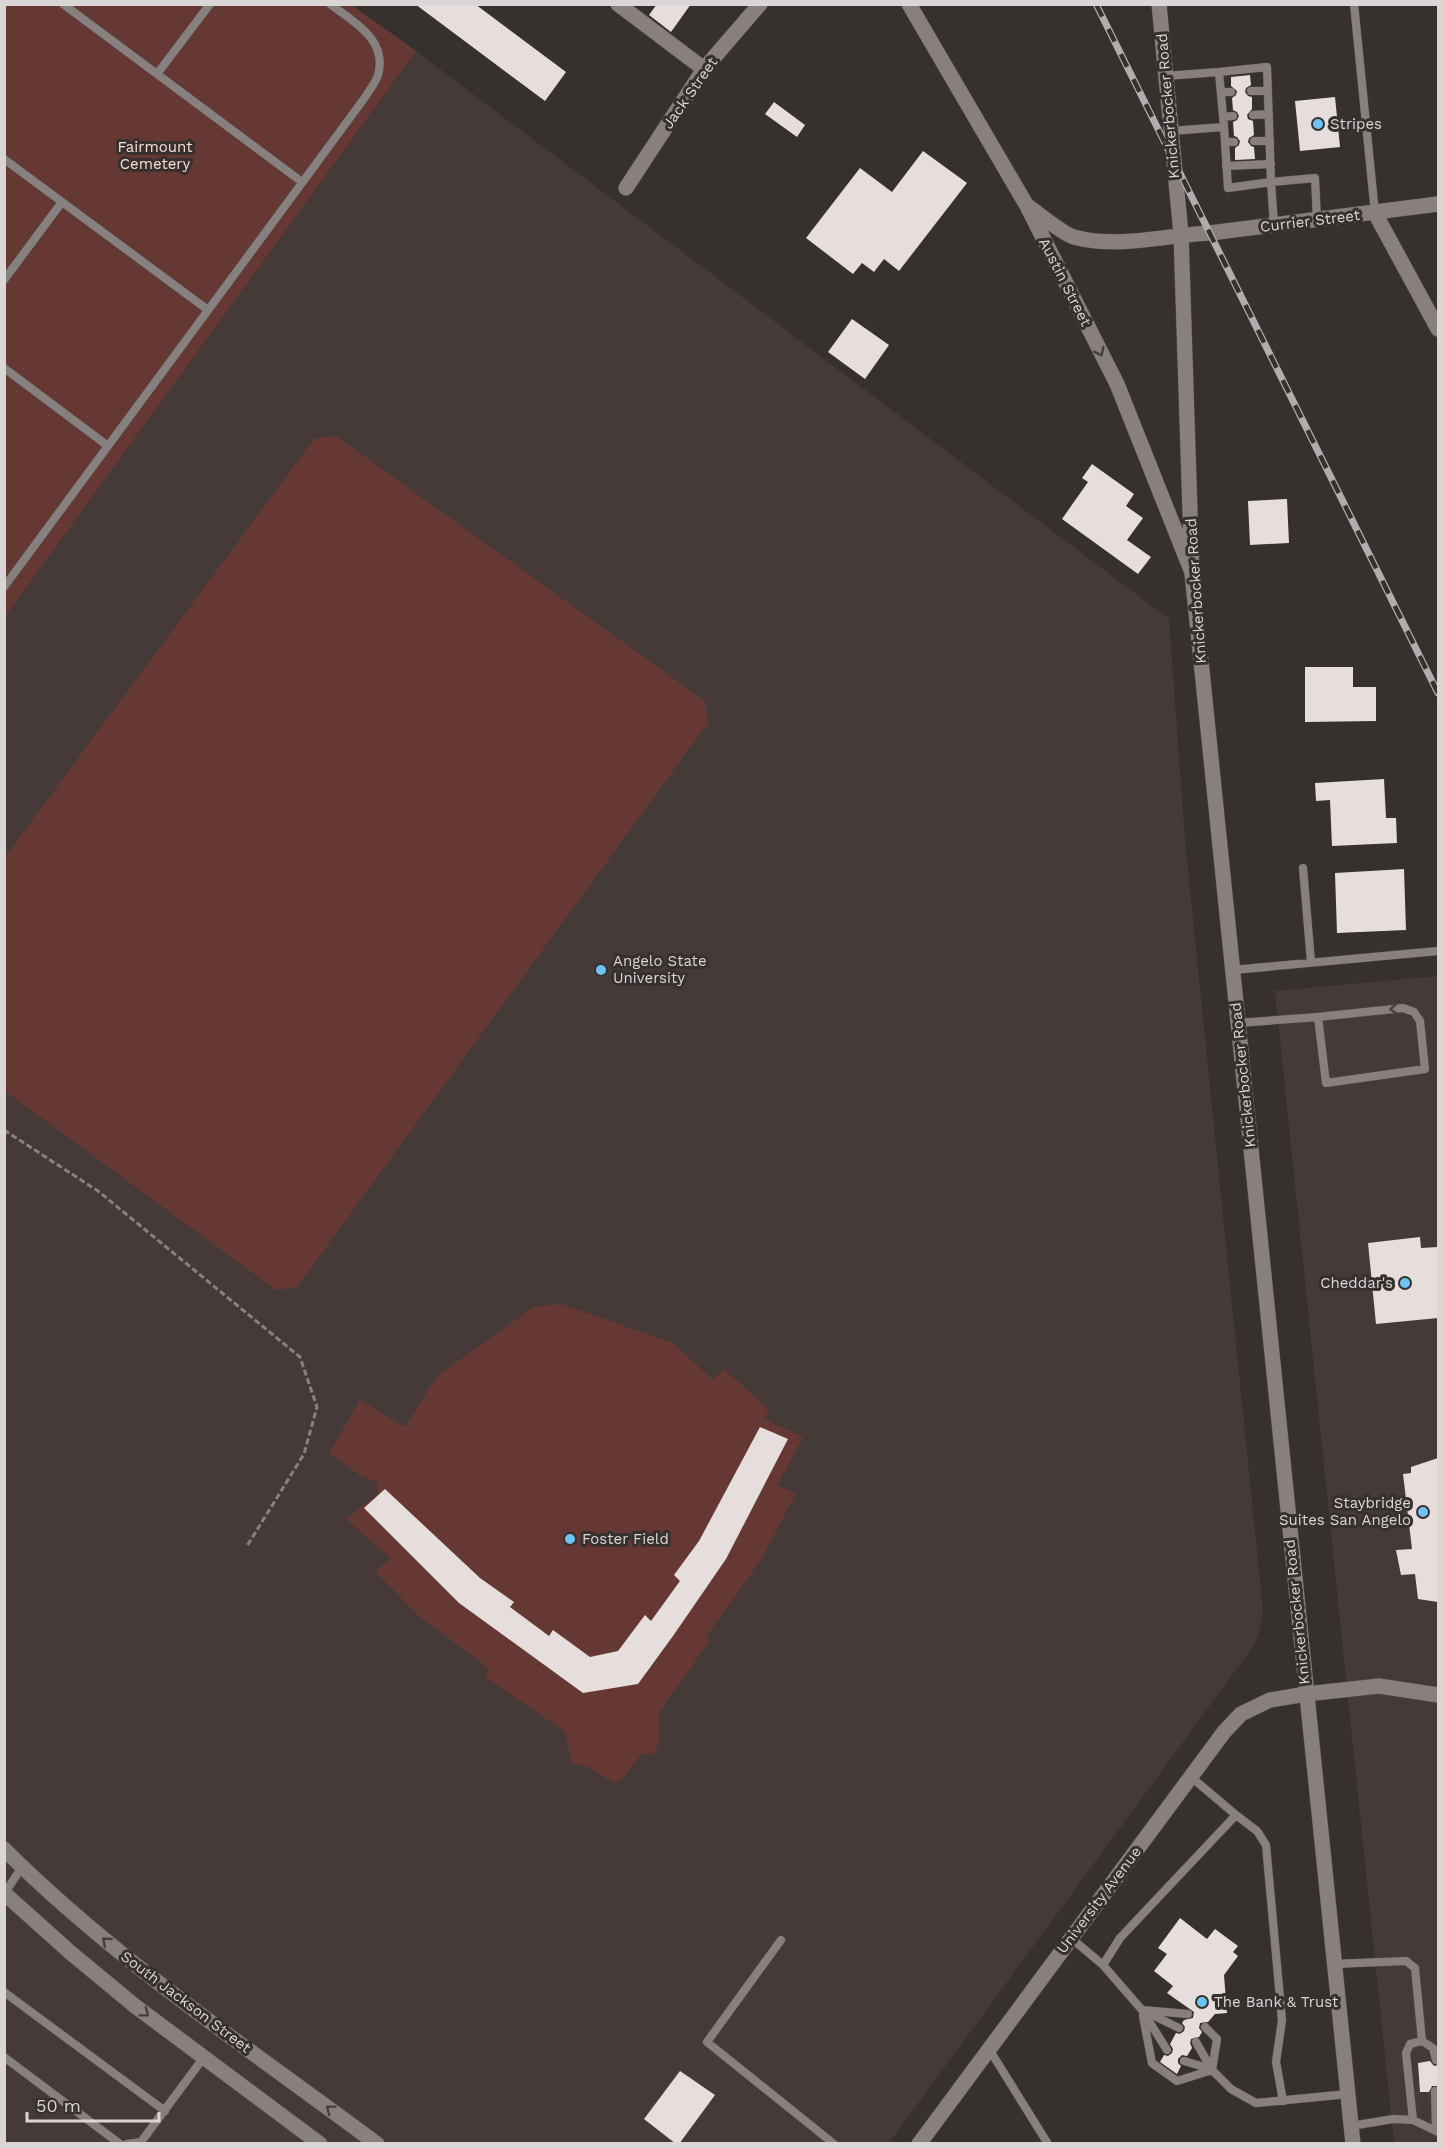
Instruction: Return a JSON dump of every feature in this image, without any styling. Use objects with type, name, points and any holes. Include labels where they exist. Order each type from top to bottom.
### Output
[{"type":"street","points":[[618,4],[704,69]]},
{"type":"street","name":"Jack Street","points":[[626,188],[704,69],[760,4]]},
{"type":"street","name":"Austin Street","points":[[909,4],[1027,206],[1117,384],[1192,573]]},
{"type":"street","name":"Knickerbocker Road","points":[[1159,4],[1181,234],[1192,573],[1353,2144]]},
{"type":"street","name":"Currier Street","points":[[1027,206],[1073,237],[1117,242],[1210,233],[1438,204]]},
{"type":"street","points":[[1375,213],[1438,329]]},
{"type":"street","name":"University Avenue","points":[[919,2144],[1224,1732],[1241,1714],[1270,1700],[1379,1686],[1438,1695]]},
{"type":"street","name":"South Jackson Street","points":[[4,1849],[123,1955],[377,2144]]},
{"type":"street","points":[[5,1894],[135,2006],[320,2144]]},
{"type":"lane","points":[[63,4],[302,182]]},
{"type":"lane","points":[[157,74],[210,4]]},
{"type":"lane","points":[[4,586],[366,96],[377,77],[380,63],[373,39],[365,30],[330,4]]},
{"type":"lane","points":[[1354,4],[1375,213]]},
{"type":"lane","points":[[1165,76],[1267,67],[1274,225]]},
{"type":"lane","points":[[1219,72],[1228,188],[1315,178],[1317,220]]},
{"type":"lane","points":[[1251,91],[1268,91]]},
{"type":"lane","points":[[1221,92],[1231,92]]},
{"type":"lane","points":[[1253,115],[1269,114]]},
{"type":"lane","points":[[1223,117],[1233,116]]},
{"type":"lane","points":[[1170,131],[1224,127]]},
{"type":"lane","points":[[1254,141],[1270,141]]},
{"type":"lane","points":[[1225,142],[1234,142]]},
{"type":"lane","points":[[4,159],[207,310]]},
{"type":"lane","points":[[1226,166],[1271,164]]},
{"type":"lane","points":[[4,280],[62,202]]},
{"type":"lane","points":[[4,368],[108,446]]},
{"type":"lane","points":[[1304,868],[1311,962]]},
{"type":"lane","points":[[1233,970],[1438,951]]},
{"type":"lane","points":[[1238,1023],[1403,1008],[1414,1012],[1420,1021],[1425,1069],[1326,1083],[1318,1017]]},
{"type":"lane","points":[[1191,1777],[1257,1830],[1266,1845],[1282,2020],[1276,2062],[1283,2101]]},
{"type":"lane","points":[[1103,1965],[1120,1938],[1236,1815]]},
{"type":"lane","points":[[5,1894],[22,1867]]},
{"type":"lane","points":[[1071,1938],[1103,1965],[1142,2010],[1167,2050]]},
{"type":"lane","points":[[781,1940],[707,2042],[831,2143]]},
{"type":"lane","points":[[1334,1964],[1406,1961],[1415,1968],[1422,2041]]},
{"type":"lane","points":[[4,1992],[165,2111]]},
{"type":"lane","points":[[1142,2010],[1188,2014]]},
{"type":"lane","points":[[1142,2010],[1179,2028]]},
{"type":"lane","points":[[1142,2010],[1152,2062],[1177,2081],[1212,2070]]},
{"type":"lane","points":[[1205,2027],[1217,2039],[1212,2070]]},
{"type":"lane","points":[[1413,2120],[1406,2053],[1410,2044],[1422,2041],[1433,2048],[1436,2060]]},
{"type":"lane","points":[[1196,2042],[1212,2070],[1231,2090],[1256,2103],[1348,2094]]},
{"type":"lane","points":[[989,2049],[1048,2144]]},
{"type":"lane","points":[[4,2056],[120,2144]]},
{"type":"lane","points":[[127,2144],[141,2142],[204,2057]]},
{"type":"lane","points":[[1184,2061],[1212,2070]]},
{"type":"lane","points":[[1351,2126],[1393,2119],[1413,2120],[1437,2132],[1435,2091]]},
{"type":"path","points":[[4,1130],[98,1191],[300,1357],[317,1407],[304,1454],[247,1546]]},
{"type":"shaded area","name":"Angelo State University","points":[[416,51],[1169,619],[1185,840],[1263,1611],[1260,1630],[1255,1644],[889,2143],[5,2144],[5,617]]},
{"type":"shaded area","points":[[1437,976],[1438,2143],[1394,2143],[1275,991]]},
{"type":"green space","name":"Fairmount Cemetery","points":[[5,5],[352,5],[416,51],[5,617]]},
{"type":"green space","points":[[336,436],[705,701],[708,723],[297,1287],[276,1290],[5,1091],[5,857],[314,439]]},
{"type":"green space","name":"Foster Field","points":[[562,1304],[673,1343],[713,1380],[724,1369],[769,1410],[764,1419],[803,1437],[777,1485],[796,1494],[760,1561],[706,1637],[710,1640],[659,1713],[659,1744],[652,1754],[641,1754],[622,1780],[614,1783],[588,1767],[572,1763],[564,1731],[484,1676],[490,1669],[420,1617],[375,1571],[391,1559],[346,1519],[378,1494],[377,1482],[361,1476],[329,1453],[360,1400],[405,1427],[437,1376],[534,1307]]},
{"type":"building","points":[[415,4],[475,4],[566,72],[545,101]]},
{"type":"building","points":[[657,4],[691,4],[671,32],[649,15]]},
{"type":"building","points":[[1250,75],[1251,85],[1246,88],[1245,92],[1252,97],[1252,109],[1247,115],[1248,119],[1253,121],[1254,135],[1249,138],[1248,142],[1254,147],[1255,159],[1235,160],[1235,148],[1240,141],[1234,136],[1233,122],[1239,116],[1233,110],[1232,98],[1237,91],[1231,86],[1231,77]]},
{"type":"building","name":"Stripes","points":[[1335,97],[1340,147],[1300,151],[1295,101]]},
{"type":"building","points":[[774,102],[805,125],[797,137],[765,114]]},
{"type":"building","points":[[923,151],[967,183],[899,271],[884,259],[874,272],[862,263],[853,274],[806,238],[860,168],[892,192]]},
{"type":"building","points":[[852,319],[889,345],[865,379],[828,352]]},
{"type":"building","points":[[1092,464],[1134,494],[1126,506],[1143,518],[1127,540],[1151,557],[1138,574],[1062,519],[1088,482],[1082,478]]},
{"type":"building","points":[[1287,499],[1289,543],[1250,545],[1248,501]]},
{"type":"building","points":[[1305,667],[1353,667],[1353,687],[1376,687],[1376,721],[1305,722]]},
{"type":"building","points":[[1384,779],[1386,818],[1396,818],[1397,843],[1332,846],[1330,800],[1316,801],[1315,783]]},
{"type":"building","points":[[1404,869],[1406,930],[1337,933],[1335,873]]},
{"type":"building","name":"Cheddar's","points":[[1420,1237],[1421,1248],[1438,1247],[1438,1318],[1376,1324],[1368,1243]]},
{"type":"building","points":[[760,1427],[788,1439],[726,1559],[638,1684],[583,1693],[459,1603],[364,1508],[385,1489],[480,1578],[514,1602],[510,1607],[549,1636],[553,1630],[590,1657],[618,1651],[645,1615],[651,1621],[680,1581],[674,1575],[699,1541]]},
{"type":"building","name":"Staybridge Suites San Angelo","points":[[1438,1458],[1438,1602],[1418,1599],[1415,1574],[1401,1575],[1396,1550],[1412,1549],[1403,1474],[1411,1473],[1411,1467]]},
{"type":"building","name":"The Bank & Trust","points":[[1180,1918],[1207,1939],[1215,1929],[1238,1946],[1233,1952],[1238,1956],[1224,1975],[1227,2013],[1215,2014],[1208,2022],[1200,2023],[1199,2028],[1202,2032],[1199,2037],[1191,2039],[1192,2048],[1187,2056],[1182,2055],[1178,2059],[1181,2066],[1177,2074],[1160,2062],[1164,2055],[1168,2056],[1172,2053],[1173,2049],[1170,2044],[1176,2033],[1180,2034],[1184,2031],[1185,2027],[1182,2023],[1184,2020],[1193,2018],[1194,2012],[1167,1993],[1173,1986],[1154,1971],[1167,1954],[1158,1948]]},
{"type":"building","points":[[1430,2061],[1434,2066],[1438,2065],[1438,2086],[1432,2086],[1429,2092],[1420,2092],[1418,2063]]},
{"type":"building","points":[[680,2071],[715,2095],[679,2144],[676,2144],[644,2119]]},
{"type":"railway","points":[[1096,4],[1438,693]]},
{"type":"place","name":"Stripes","points":[[1318,124]]},
{"type":"place","name":"Angelo State University","points":[[601,970]]},
{"type":"place","name":"Cheddar's","points":[[1405,1283]]},
{"type":"place","name":"Staybridge Suites San Angelo","points":[[1423,1512]]},
{"type":"place","name":"Foster Field","points":[[570,1539]]},
{"type":"place","name":"The Bank & Trust","points":[[1202,2002]]}]
